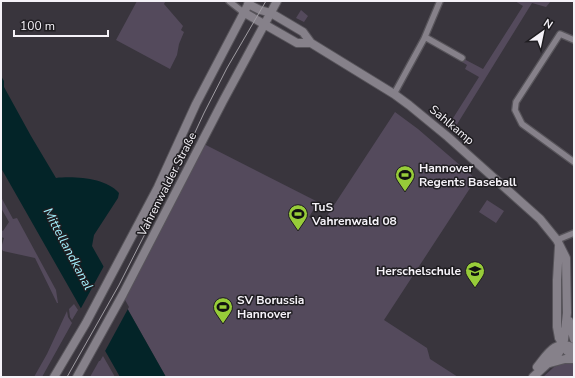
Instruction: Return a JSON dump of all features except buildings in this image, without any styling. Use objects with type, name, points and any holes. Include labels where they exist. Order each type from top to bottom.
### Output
[{"type":"street","points":[[229,1],[243,12]]},
{"type":"street","name":"Vahrenwalder Straße","points":[[77,377],[123,294],[277,1]]},
{"type":"street","points":[[394,94],[425,37],[440,1]]},
{"type":"street","name":"Vahrenwalder Straße","points":[[54,377],[86,323],[158,187],[196,104],[243,12],[246,2]]},
{"type":"street","name":"Sahlkamp","points":[[246,2],[260,10],[271,13],[303,32],[311,43],[394,94],[438,128],[540,219],[558,243],[567,263],[567,313],[563,344]]},
{"type":"street","name":"Sahlkamp","points":[[243,12],[297,43],[311,43]]},
{"type":"street","points":[[574,40],[560,34],[516,102],[515,110],[522,124],[574,162]]},
{"type":"street","points":[[425,37],[462,58]]},
{"type":"street","points":[[574,233],[558,243],[556,280],[557,327],[559,338],[567,351],[574,358]]},
{"type":"street","name":"Sahlkamp","points":[[567,313],[574,339]]},
{"type":"street","points":[[550,351],[557,327]]},
{"type":"street","points":[[533,377],[558,354],[563,344]]},
{"type":"street","points":[[529,377],[550,351],[558,345],[563,344],[574,348]]},
{"type":"street","points":[[544,366],[559,360],[574,358]]},
{"type":"shaded area","points":[[137,1],[165,2],[164,4],[183,26],[181,30],[184,32],[179,44],[177,55],[170,69],[116,40]]},
{"type":"shaded area","points":[[515,1],[551,1],[546,7],[532,3],[456,126],[450,123],[479,77],[465,69],[467,65],[462,62],[464,59],[483,69],[523,6]]},
{"type":"shaded area","points":[[301,10],[308,16],[304,22],[296,18]]},
{"type":"shaded area","points":[[395,112],[418,129],[476,179],[384,320],[427,348],[430,359],[458,377],[166,377],[122,299],[202,143],[318,202],[309,217],[321,225]]},
{"type":"shaded area","points":[[1,197],[13,219],[17,218],[56,290],[58,303],[35,258],[3,251],[1,248],[4,238],[1,237],[1,230],[3,231],[9,222],[1,208]]},
{"type":"shaded area","points":[[487,200],[504,211],[496,223],[479,212]]},
{"type":"shaded area","points":[[74,304],[78,310],[72,320],[69,309]]},
{"type":"shaded area","points":[[67,311],[68,317],[72,323],[42,377],[34,377],[47,354]]},
{"type":"shaded area","points":[[103,356],[115,377],[90,377],[99,361]]},
{"type":"shaded area","points":[[566,362],[574,363],[574,377],[543,377],[554,367]]},
{"type":"water","name":"Mittellandkanal","points":[[1,76],[4,81],[4,87],[56,178],[72,177],[90,179],[106,184],[119,193],[118,198],[94,235],[92,246],[166,377],[120,377],[1,168]]},
{"type":"pier","points":[[105,264],[129,307],[104,353],[80,310]]},
{"type":"tram line","points":[[67,377],[119,285],[227,68],[266,1]]},
{"type":"place","name":"Hannover Regents Baseball","points":[[405,192]]},
{"type":"place","name":"TuS Vahrenwald 08","points":[[298,231]]},
{"type":"place","name":"Herschelschule","points":[[475,288]]},
{"type":"place","name":"SV Borussia Hannover","points":[[223,324]]}]
